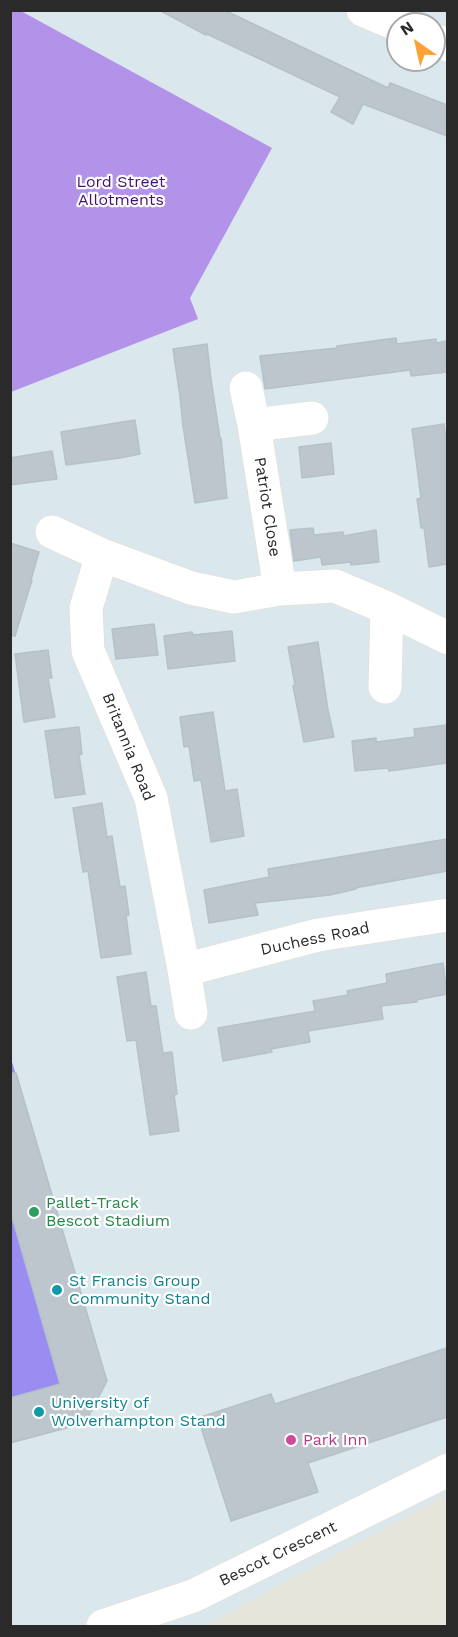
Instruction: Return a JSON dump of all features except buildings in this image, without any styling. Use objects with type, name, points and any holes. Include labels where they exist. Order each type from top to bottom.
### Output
[{"type":"street","points":[[363,10],[386,20]]},
{"type":"street","name":"Patriot Close","points":[[246,388],[280,589]]},
{"type":"street","points":[[254,425],[312,418]]},
{"type":"street","points":[[52,532],[102,555],[191,588],[234,597],[280,589],[335,586],[387,608],[447,638]]},
{"type":"street","name":"Britannia Road","points":[[102,555],[86,608],[88,651],[151,798],[191,1013]]},
{"type":"street","points":[[385,687],[387,608]]},
{"type":"street","name":"Duchess Road","points":[[184,970],[318,935],[447,915]]},
{"type":"street","name":"Bescot Crescent","points":[[103,1626],[193,1596],[447,1470]]},
{"type":"shaded area","name":"Pallet-Track Bescot Stadium","points":[[10,1055],[107,1381],[85,1423],[11,1443]]},
{"type":"shaded area","points":[[447,1494],[447,1626],[204,1626]]},
{"type":"green space","name":"Lord Street Allotments","points":[[19,10],[272,148],[190,298],[198,319],[11,392],[10,11]]},
{"type":"place","name":"Pallet-Track Bescot Stadium","points":[[34,1212]]},
{"type":"place","name":"St Francis Group Community Stand","points":[[57,1290]]},
{"type":"place","name":"University of Wolverhampton Stand","points":[[39,1412]]},
{"type":"place","name":"Park Inn","points":[[291,1440]]}]
